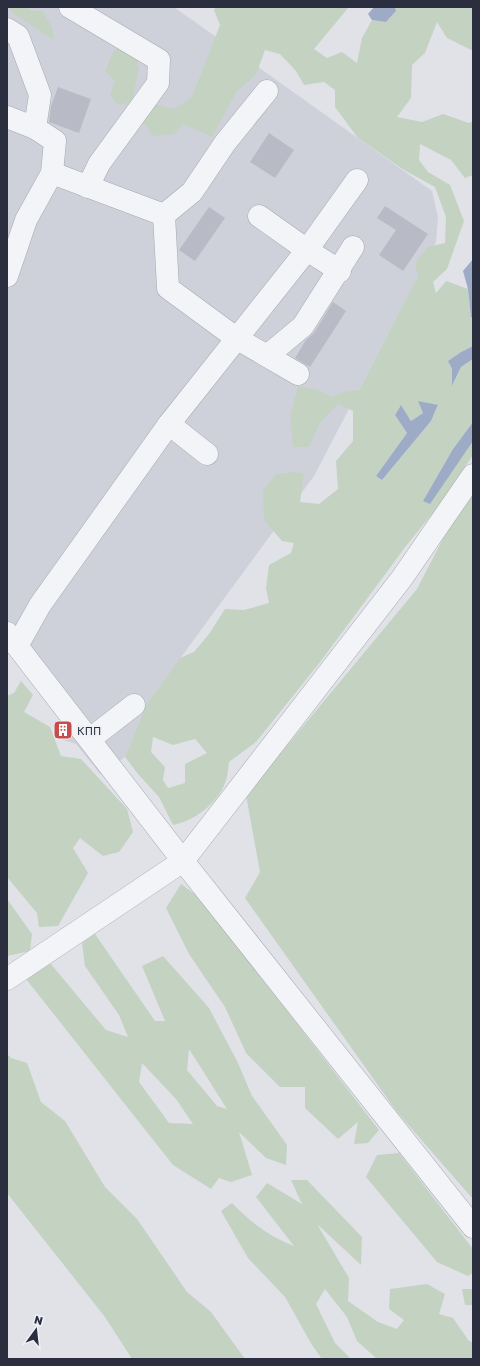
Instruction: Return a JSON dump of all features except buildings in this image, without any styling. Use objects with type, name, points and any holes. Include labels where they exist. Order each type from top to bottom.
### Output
[{"type":"street","points":[[70,7],[159,60],[158,83],[99,164],[88,187]]},
{"type":"street","points":[[7,29],[18,36],[40,95],[35,128]]},
{"type":"street","points":[[164,215],[192,192],[225,143],[267,91]]},
{"type":"street","points":[[7,117],[35,128],[55,141],[52,173],[26,220],[7,276]]},
{"type":"street","points":[[52,173],[164,215]]},
{"type":"street","points":[[357,180],[307,250],[168,424],[40,604],[12,639],[182,861],[473,1228]]},
{"type":"street","points":[[164,215],[168,288],[236,338],[298,374]]},
{"type":"street","points":[[259,216],[307,250],[340,270]]},
{"type":"street","points":[[267,356],[303,326],[340,270],[353,247]]},
{"type":"street","points":[[168,424],[208,454]]},
{"type":"street","points":[[7,979],[182,861],[402,578],[473,475]]},
{"type":"street","points":[[90,739],[134,705]]},
{"type":"shaded area","points":[[7,7],[174,7],[432,191],[438,217],[436,242],[314,476],[146,705],[125,757],[101,775],[76,744],[63,740],[53,726],[62,719],[7,648]]},
{"type":"green space","points":[[8,7],[27,7],[30,11],[43,11],[52,28],[54,40],[14,14]]},
{"type":"green space","points":[[216,7],[349,7],[314,49],[327,58],[342,52],[357,63],[362,38],[372,20],[386,22],[396,11],[395,7],[473,7],[473,51],[447,38],[437,22],[425,53],[412,65],[411,98],[397,117],[422,122],[443,114],[469,123],[473,121],[473,175],[465,178],[451,160],[420,144],[419,160],[428,172],[450,185],[464,221],[447,269],[433,282],[436,293],[446,281],[468,289],[471,317],[473,317],[473,346],[448,361],[452,369],[453,385],[461,367],[473,359],[473,422],[453,449],[423,501],[473,441],[473,455],[440,504],[406,546],[321,661],[256,742],[229,762],[226,781],[216,798],[197,815],[189,820],[173,825],[159,797],[125,757],[146,705],[180,658],[194,652],[209,634],[225,609],[244,610],[269,603],[266,588],[269,565],[291,553],[294,543],[282,541],[264,520],[263,490],[276,474],[294,472],[304,473],[300,502],[319,504],[338,489],[336,461],[353,441],[353,411],[338,404],[320,423],[309,447],[293,447],[290,416],[298,386],[318,390],[333,397],[346,391],[359,390],[418,276],[415,264],[427,247],[445,243],[446,217],[435,187],[404,170],[358,138],[335,107],[335,90],[324,82],[304,85],[296,71],[280,54],[265,50],[256,75],[237,91],[212,137],[184,124],[174,134],[153,136],[143,121],[155,104],[174,109],[192,97],[220,25],[214,10]],"holes":[[[418,401],[438,406],[431,421],[382,480],[376,476],[407,433],[395,415],[401,405],[411,421],[423,413]],[[153,737],[173,745],[195,739],[207,753],[185,764],[185,783],[168,788],[163,780],[165,767],[151,752]]]},
{"type":"green space","points":[[132,44],[139,67],[132,102],[118,105],[110,95],[115,81],[105,71],[114,50]]},
{"type":"green space","points":[[473,487],[473,1199],[397,1112],[245,898],[260,872],[246,795],[417,589],[462,502]]},
{"type":"green space","points":[[21,681],[33,695],[24,712],[50,727],[61,756],[81,759],[127,809],[133,832],[119,852],[103,856],[80,838],[73,848],[88,873],[58,926],[39,927],[37,913],[7,877],[7,696],[14,693]]},
{"type":"green space","points":[[181,884],[200,898],[379,1130],[368,1143],[354,1144],[358,1122],[338,1139],[305,1108],[305,1087],[280,1087],[246,1053],[225,1007],[189,954],[166,908]]},
{"type":"green space","points":[[7,899],[32,934],[30,951],[7,956]]},
{"type":"green space","points":[[95,934],[155,1021],[165,1021],[142,966],[163,956],[209,1008],[238,1063],[252,1096],[287,1145],[286,1165],[266,1158],[239,1132],[252,1175],[231,1182],[219,1178],[211,1189],[173,1165],[26,979],[50,963],[106,1030],[128,1037],[119,1015],[85,966],[82,943]],"holes":[[[189,1049],[227,1109],[217,1106],[187,1070]],[[142,1063],[176,1099],[193,1124],[169,1123],[139,1082]]]},
{"type":"green space","points":[[7,1054],[11,1058],[27,1063],[41,1102],[65,1121],[105,1187],[137,1219],[187,1292],[211,1312],[245,1359],[132,1359],[105,1317],[7,1193]]},
{"type":"green space","points":[[399,1153],[473,1249],[473,1273],[468,1276],[437,1262],[366,1177],[377,1155]]},
{"type":"green space","points":[[291,1180],[307,1180],[362,1237],[361,1265],[317,1224],[349,1278],[348,1301],[378,1322],[397,1329],[404,1320],[389,1309],[390,1289],[427,1284],[445,1294],[439,1314],[453,1318],[469,1341],[473,1342],[473,1359],[377,1359],[357,1341],[347,1317],[325,1289],[316,1304],[335,1343],[351,1359],[322,1359],[312,1345],[285,1297],[248,1258],[221,1211],[232,1203],[260,1228],[276,1238],[294,1246],[256,1197],[267,1183],[302,1204]]},
{"type":"green space","points":[[462,1289],[473,1289],[473,1305],[465,1305]]},
{"type":"water","points":[[374,7],[395,7],[396,11],[386,22],[372,20],[368,14]]},
{"type":"water","points":[[473,259],[473,317],[471,317],[468,289],[463,271]]},
{"type":"water","points":[[473,346],[473,359],[461,367],[452,386],[452,369],[448,361]]},
{"type":"water","points":[[418,401],[438,405],[431,421],[382,480],[376,476],[407,433],[395,415],[401,405],[411,421],[423,413]]},
{"type":"water","points":[[473,422],[473,441],[430,504],[423,501],[453,449]]},
{"type":"place","name":"КПП","points":[[63,730]]}]
